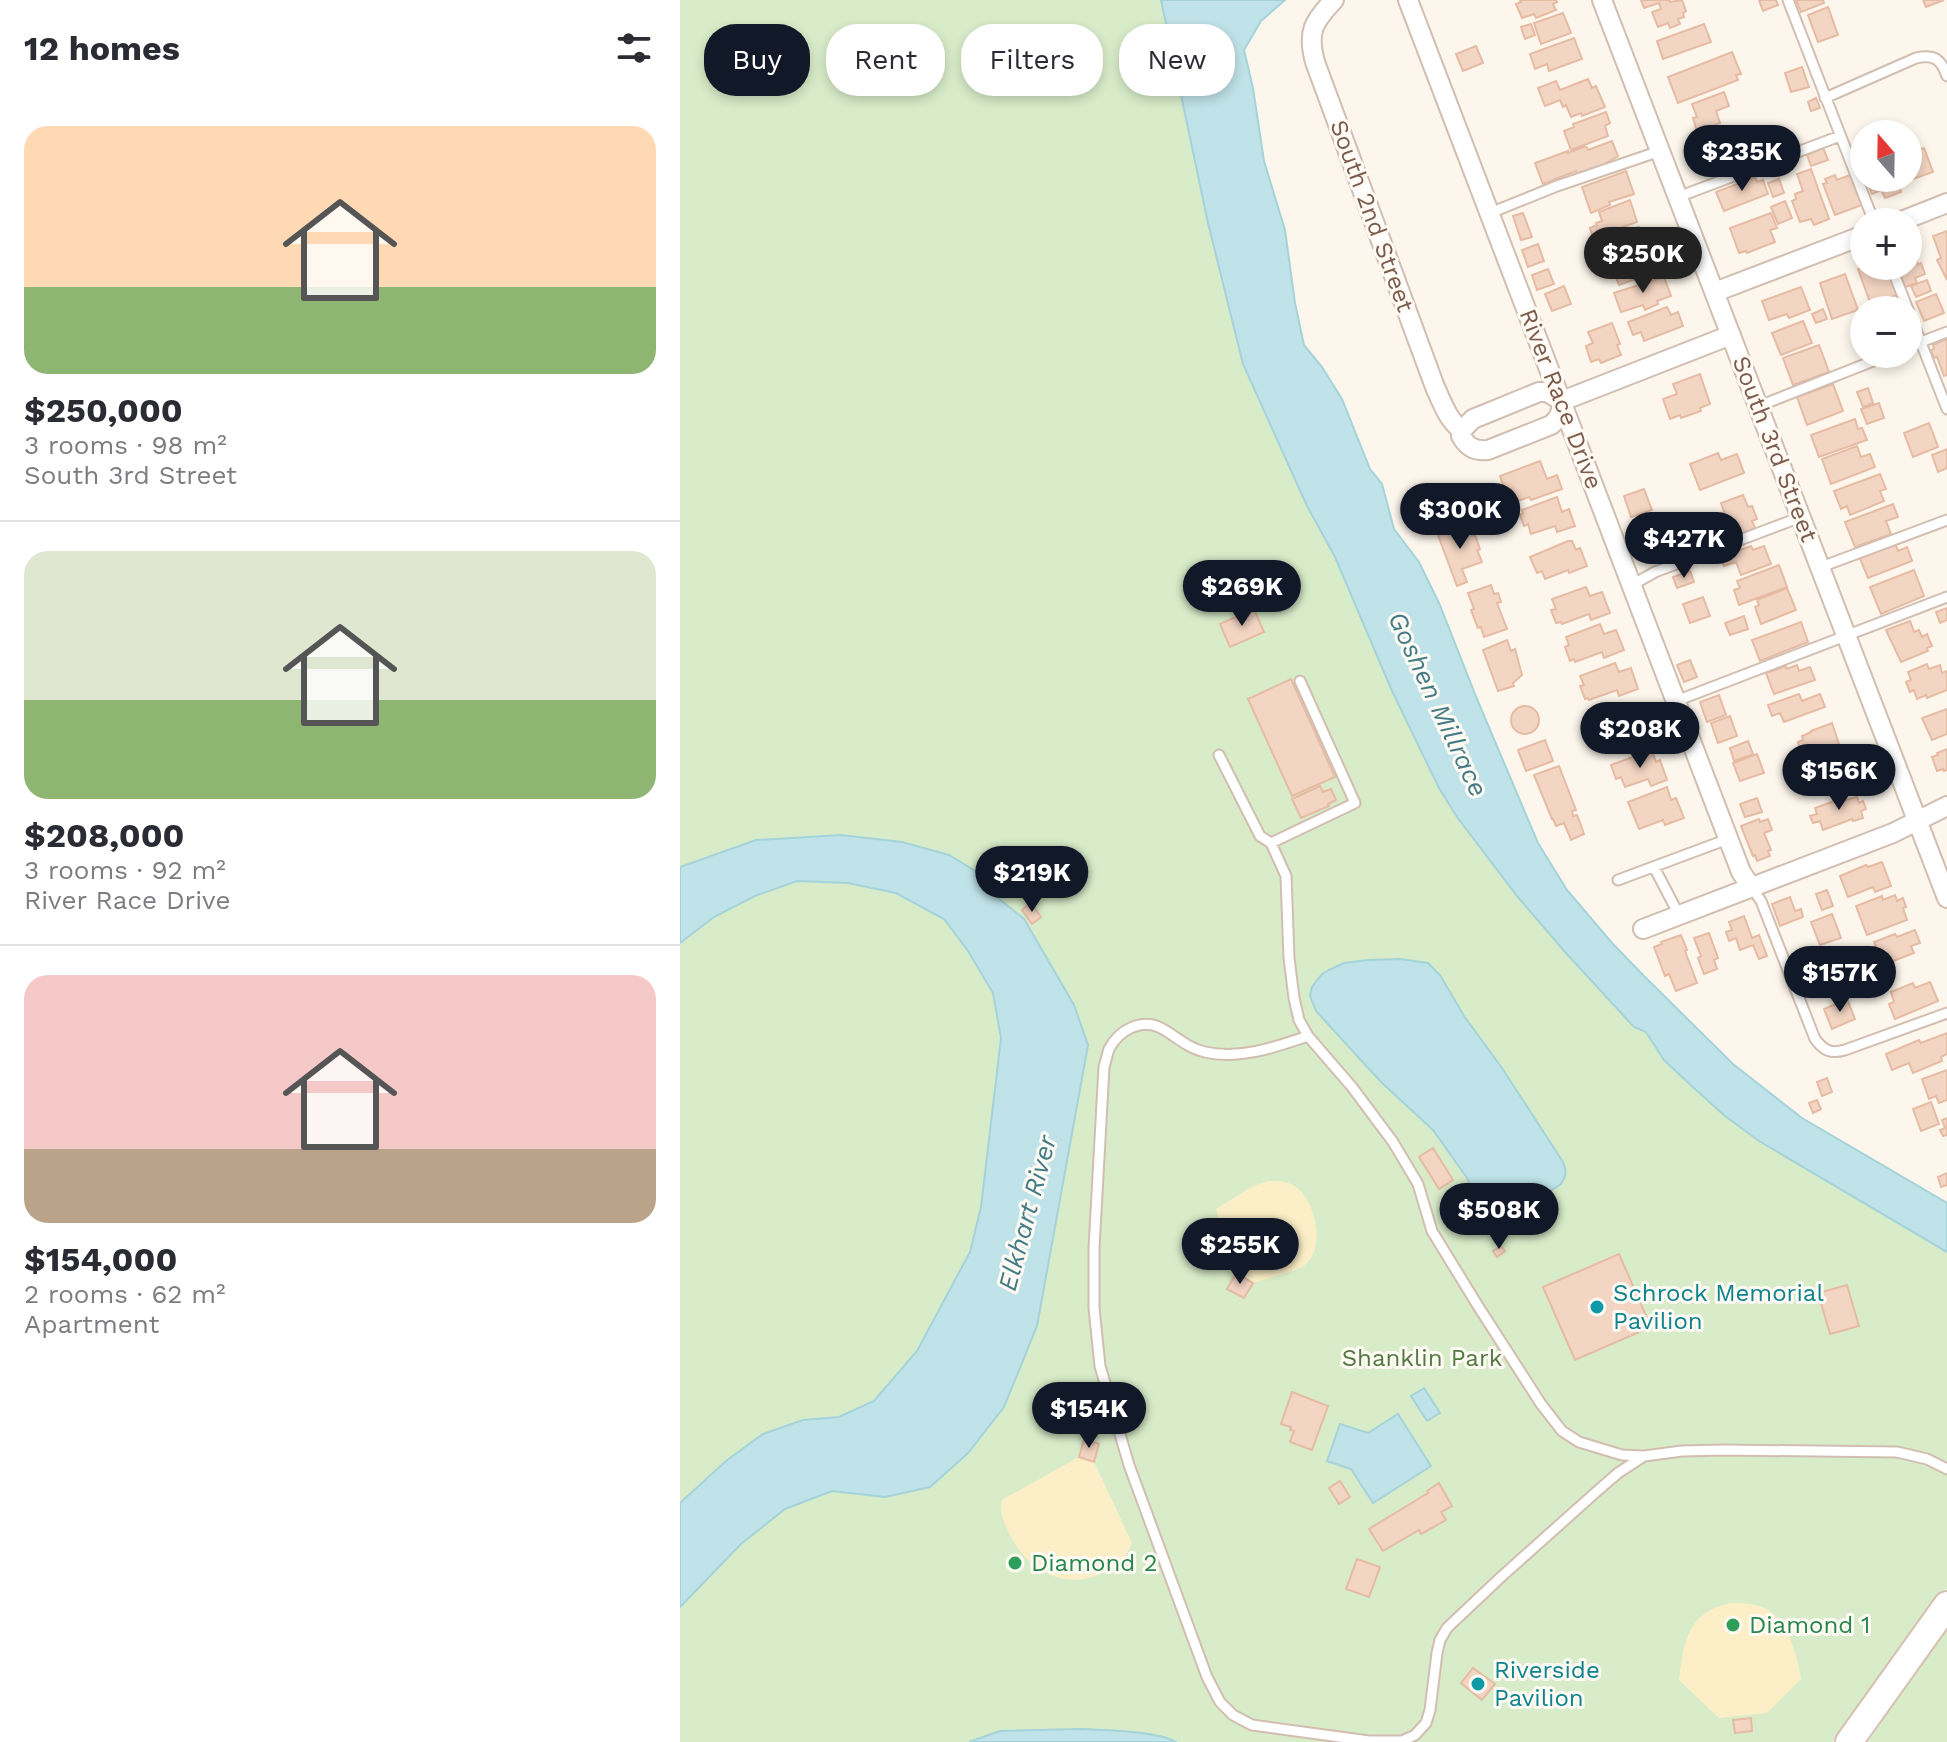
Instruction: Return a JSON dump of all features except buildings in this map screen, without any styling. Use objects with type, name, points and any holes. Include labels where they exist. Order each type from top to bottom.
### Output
[{"type":"main road","points":[[1849,1742],[1947,1605]]},
{"type":"street","name":"South 2nd Street","points":[[1334,0],[1323,11],[1311,34],[1315,62],[1435,387],[1455,425],[1462,430],[1461,436],[1470,448],[1488,450],[1551,425],[1561,413],[1562,401]]},
{"type":"street","name":"River Race Drive","points":[[1408,0],[1728,839],[1741,872],[1751,887]]},
{"type":"street","name":"South 3rd Street","points":[[1602,0],[1947,898]]},
{"type":"street","points":[[1922,213],[1947,203]]},
{"type":"street","points":[[1715,292],[1850,240]]},
{"type":"street","points":[[1462,430],[1473,419],[1539,392],[1547,392],[1562,401],[1731,335]]},
{"type":"street","points":[[1643,929],[1893,833],[1947,806]]},
{"type":"lane","points":[[1788,0],[1868,208]]},
{"type":"lane","points":[[1825,98],[1926,56],[1940,61],[1947,76]]},
{"type":"lane","points":[[1678,197],[1840,136]]},
{"type":"lane","points":[[1490,213],[1557,186],[1660,151]]},
{"type":"lane","points":[[1947,332],[1922,342],[1947,409]]},
{"type":"lane","points":[[1759,406],[1855,368]]},
{"type":"lane","points":[[1632,585],[1655,572],[1801,517]]},
{"type":"lane","points":[[1821,567],[1947,520]]},
{"type":"lane","points":[[1676,701],[1947,597]]},
{"type":"lane","points":[[1271,843],[1355,803],[1300,681]]},
{"type":"lane","points":[[1219,755],[1260,836],[1271,843],[1286,876],[1289,958],[1299,1020],[1308,1036],[1352,1087],[1393,1142],[1418,1184],[1432,1231],[1541,1404],[1562,1431],[1579,1442],[1622,1455],[1644,1456],[1682,1451],[1897,1452],[1927,1459],[1947,1469]]},
{"type":"lane","points":[[1618,880],[1728,839]]},
{"type":"lane","points":[[1654,867],[1679,915]]},
{"type":"lane","points":[[1751,887],[1761,901],[1815,1039],[1827,1051],[1836,1053],[1947,1013]]},
{"type":"lane","points":[[1308,1036],[1265,1051],[1229,1054],[1205,1052],[1183,1044],[1156,1026],[1144,1024],[1133,1026],[1115,1040],[1104,1067],[1094,1248],[1094,1308],[1100,1366],[1134,1479],[1207,1677],[1220,1702],[1233,1715],[1252,1725],[1369,1741],[1402,1741],[1415,1735],[1426,1723],[1430,1710],[1437,1653],[1447,1628],[1595,1493],[1644,1456]]},
{"type":"green space","name":"Shanklin Park","points":[[680,0],[1161,0],[1166,24],[1119,24],[1119,96],[1181,96],[1208,223],[1243,364],[1307,506],[1335,557],[1392,691],[1457,817],[1517,896],[1565,952],[1634,1027],[1646,1032],[1664,1060],[1725,1116],[1759,1141],[1947,1252],[1947,1588],[1833,1742],[1176,1742],[1169,1738],[1080,1729],[1000,1731],[969,1742],[680,1742],[680,1607],[741,1544],[785,1509],[832,1491],[885,1497],[968,1453],[1004,1407],[1037,1326],[1088,1045],[1074,1005],[1024,919],[998,898],[977,872],[756,840],[680,867]]},
{"type":"green space","points":[[797,881],[848,883],[896,893],[944,919],[993,993],[1001,1038],[981,1207],[970,1252],[917,1351],[874,1401],[839,1417],[803,1420],[726,1461],[680,1503],[680,943],[714,917],[755,896]]},
{"type":"green space","points":[[1947,1626],[1947,1742],[1868,1742]]},
{"type":"sand","points":[[1268,1181],[1287,1183],[1301,1191],[1315,1222],[1316,1246],[1312,1256],[1301,1267],[1253,1283],[1236,1273],[1216,1209],[1253,1186]]},
{"type":"sand","points":[[1079,1457],[1094,1462],[1132,1543],[1115,1565],[1093,1577],[1079,1580],[1051,1575],[1027,1559],[1010,1535],[1001,1505],[1002,1500]]},
{"type":"sand","points":[[1730,1603],[1744,1603],[1768,1610],[1781,1623],[1795,1651],[1801,1679],[1767,1713],[1719,1718],[1679,1680],[1686,1641],[1696,1621]]},
{"type":"water","name":"Goshen Millrace","points":[[1161,0],[1285,0],[1261,21],[1244,50],[1264,161],[1285,230],[1304,345],[1342,399],[1370,469],[1382,484],[1394,529],[1419,562],[1439,603],[1538,843],[1567,890],[1612,943],[1733,1064],[1802,1118],[1947,1203],[1947,1252],[1759,1141],[1725,1116],[1664,1060],[1646,1032],[1634,1027],[1565,952],[1517,896],[1457,817],[1439,788],[1392,691],[1335,557],[1307,506],[1243,364],[1208,223],[1181,96],[1235,96],[1235,24],[1166,24]]},
{"type":"water","name":"Elkhart River","points":[[841,835],[902,842],[949,855],[977,872],[998,898],[1024,919],[1074,1005],[1088,1045],[1037,1326],[1004,1407],[968,1453],[930,1487],[885,1497],[832,1491],[785,1509],[741,1544],[680,1607],[680,1503],[726,1461],[763,1434],[803,1420],[839,1417],[874,1401],[917,1351],[970,1252],[981,1207],[1001,1038],[993,993],[944,919],[896,893],[848,883],[797,881],[755,896],[714,917],[680,943],[680,867],[756,840]]},
{"type":"water","points":[[1400,959],[1428,963],[1440,975],[1464,1016],[1563,1162],[1565,1173],[1561,1184],[1505,1219],[1496,1219],[1480,1210],[1467,1178],[1433,1130],[1381,1082],[1316,1011],[1310,996],[1312,987],[1322,974],[1344,963]]},
{"type":"water","points":[[1424,1388],[1440,1413],[1427,1421],[1411,1396]]},
{"type":"water","points":[[1398,1414],[1431,1466],[1373,1503],[1351,1469],[1327,1461],[1340,1424],[1368,1433]]},
{"type":"water","points":[[1080,1729],[1143,1733],[1176,1742],[969,1742],[1000,1731]]},
{"type":"place","name":"Schrock Memorial Pavilion","points":[[1597,1307]]},
{"type":"place","name":"Diamond 2","points":[[1015,1563]]},
{"type":"place","name":"Diamond 1","points":[[1733,1625]]},
{"type":"place","name":"Riverside Pavilion","points":[[1478,1684]]}]
